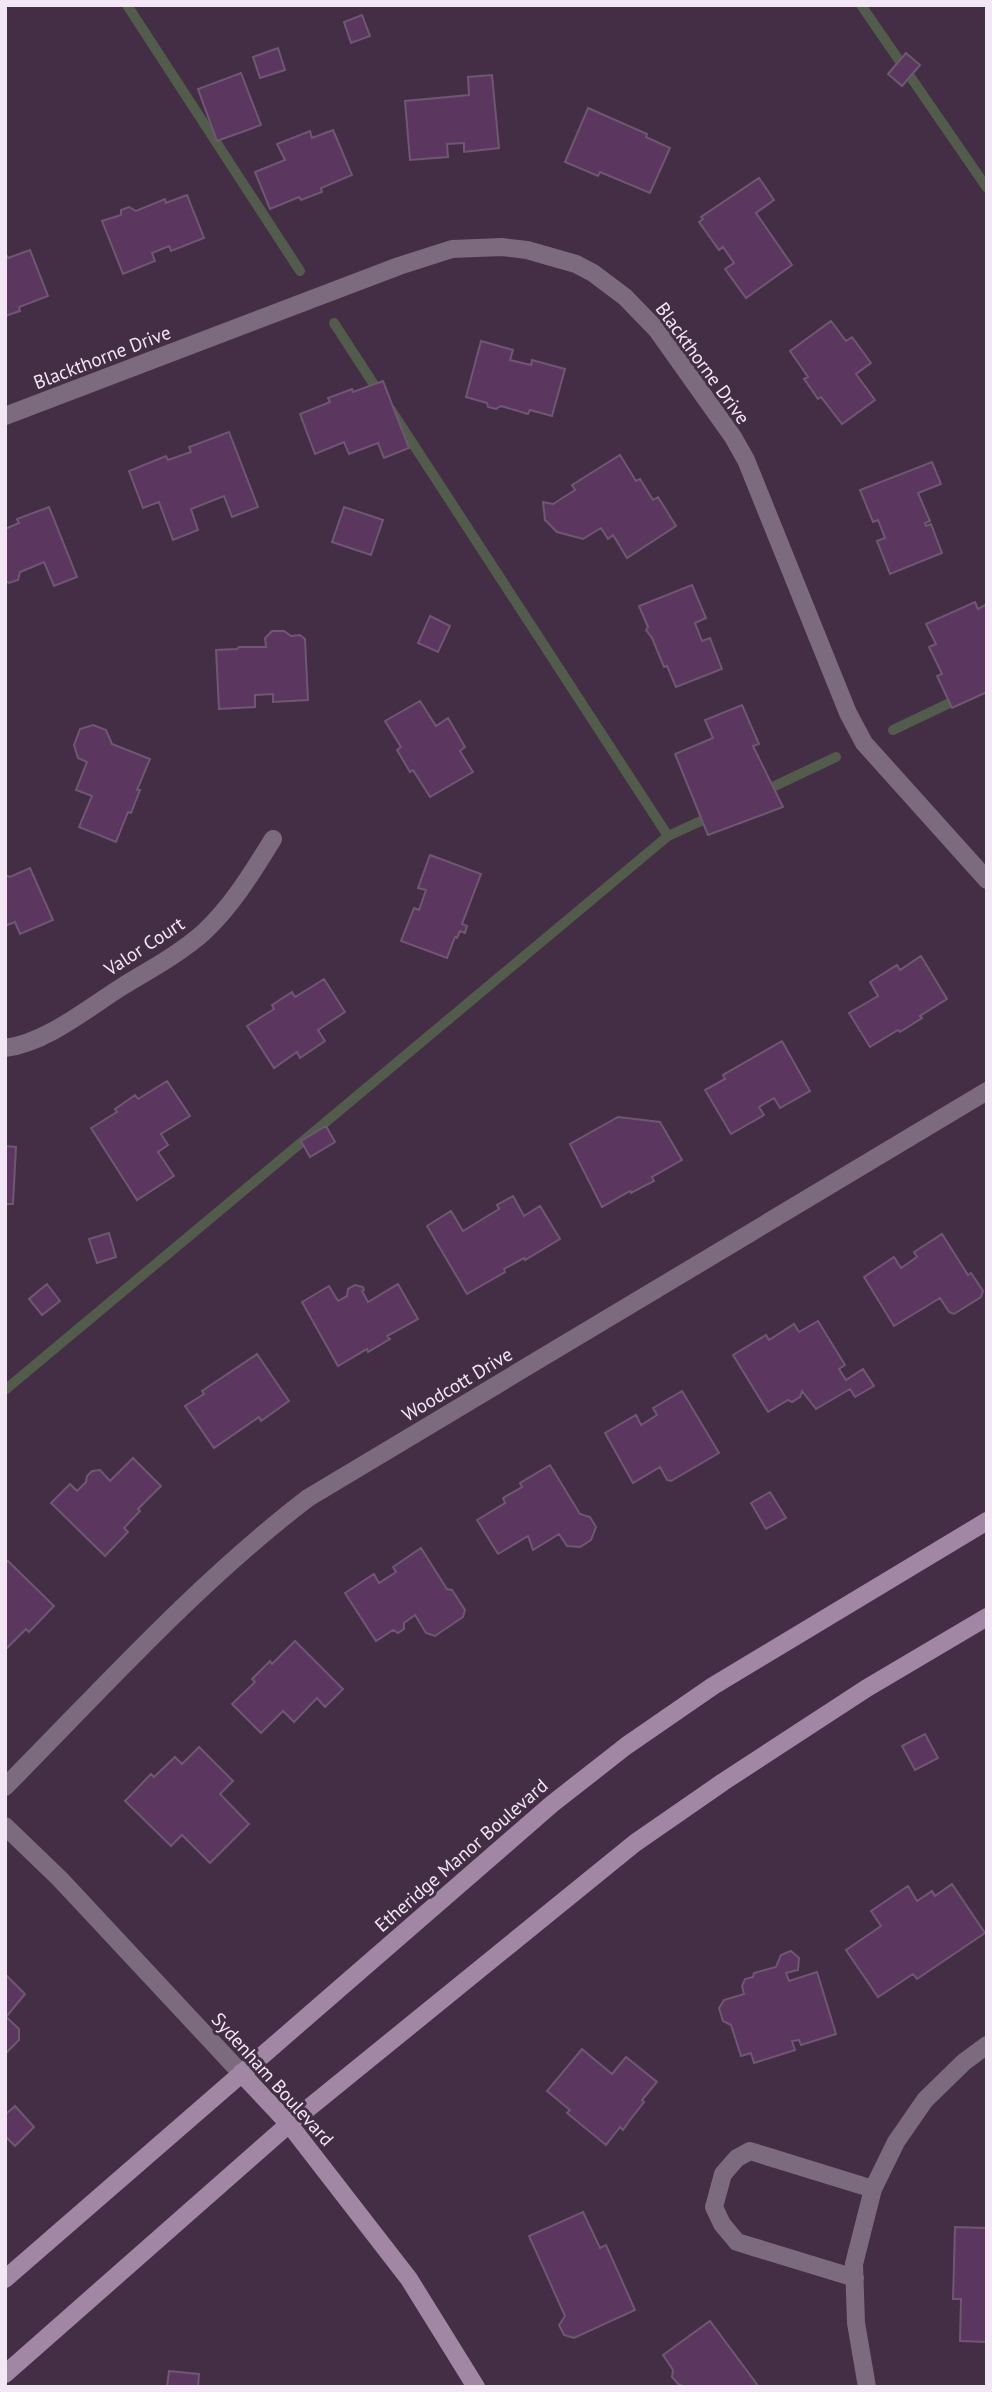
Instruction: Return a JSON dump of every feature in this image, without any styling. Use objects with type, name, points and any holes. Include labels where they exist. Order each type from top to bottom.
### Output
[{"type":"main road","name":"Etheridge Manor Boulevard","points":[[5,2279],[552,1804],[626,1746],[713,1686],[987,1521]]},
{"type":"main road","points":[[5,2374],[289,2124],[635,1843],[867,1688],[987,1617]]},
{"type":"main road","name":"Sydenham Boulevard","points":[[241,2073],[289,2124],[409,2279],[476,2387]]},
{"type":"street","name":"Blackthorne Drive","points":[[5,416],[386,270],[452,249],[502,247],[527,250],[576,264],[625,296],[657,330],[733,437],[746,460],[848,713],[864,743],[987,880]]},
{"type":"street","name":"Valor Court","points":[[5,1048],[44,1036],[203,933],[239,894],[273,839]]},
{"type":"street","name":"Woodcott Drive","points":[[5,1787],[200,1590],[258,1537],[308,1498],[987,1091]]},
{"type":"street","name":"Sydenham Boulevard","points":[[5,1826],[60,1879],[241,2073]]},
{"type":"street","points":[[867,2387],[856,2323],[854,2264],[873,2189],[896,2142],[925,2100],[964,2062],[987,2045]]},
{"type":"street","points":[[855,2278],[737,2242],[722,2224],[714,2207],[717,2192],[723,2174],[737,2158],[750,2151],[873,2189]]},
{"type":"building","points":[[362,15],[370,36],[351,43],[344,22]]},
{"type":"building","points":[[278,48],[285,70],[260,78],[253,57]]},
{"type":"building","points":[[906,53],[920,65],[902,86],[888,74]]},
{"type":"building","points":[[241,73],[261,125],[217,141],[198,89]]},
{"type":"building","points":[[492,75],[499,148],[464,152],[464,143],[447,144],[448,157],[410,160],[405,101],[469,95],[468,77]]},
{"type":"building","points":[[588,108],[647,134],[646,137],[670,148],[650,193],[600,172],[598,176],[565,162]]},
{"type":"building","points":[[333,130],[352,175],[321,188],[322,192],[301,200],[299,197],[270,209],[255,172],[285,160],[277,144],[310,131],[312,138]]},
{"type":"building","points":[[759,178],[774,200],[756,213],[792,265],[746,298],[725,269],[734,263],[723,247],[719,250],[699,222],[703,219],[701,217]]},
{"type":"building","points":[[187,195],[204,238],[171,251],[169,246],[152,253],[155,261],[123,274],[102,221],[121,215],[121,210],[129,207],[136,211],[165,199],[166,203]]},
{"type":"building","points":[[30,250],[48,296],[19,307],[20,311],[5,316],[5,252],[8,258]]},
{"type":"building","points":[[831,321],[846,341],[852,337],[871,363],[856,374],[875,400],[842,424],[821,397],[818,399],[804,379],[808,377],[790,351]]},
{"type":"building","points":[[481,341],[513,350],[510,360],[531,365],[532,360],[565,369],[552,416],[530,410],[528,414],[501,406],[496,409],[488,407],[487,403],[466,397]]},
{"type":"building","points":[[383,381],[409,448],[384,458],[378,443],[349,454],[344,442],[315,454],[300,414],[330,402],[328,398]]},
{"type":"building","points":[[229,432],[258,507],[232,517],[224,496],[191,509],[198,530],[173,540],[159,502],[143,508],[129,471],[166,456],[168,460],[191,452],[189,447]]},
{"type":"building","points":[[620,455],[636,481],[640,479],[653,500],[658,497],[676,526],[627,558],[613,535],[608,539],[601,528],[583,539],[557,532],[545,520],[543,502],[553,504],[575,490],[572,485]]},
{"type":"building","points":[[932,462],[941,484],[918,493],[930,521],[925,523],[926,526],[931,524],[942,553],[890,574],[877,541],[885,538],[878,520],[873,522],[860,490]]},
{"type":"building","points":[[49,507],[77,577],[54,586],[44,562],[20,572],[18,580],[9,583],[5,581],[5,529],[19,523],[17,519]]},
{"type":"building","points":[[344,507],[383,520],[371,555],[332,542]]},
{"type":"building","points":[[692,585],[706,618],[695,623],[702,641],[710,638],[722,669],[676,687],[646,630],[648,627],[639,606]]},
{"type":"building","points":[[975,602],[978,609],[987,604],[987,692],[952,708],[937,676],[942,674],[929,647],[936,644],[926,624]]},
{"type":"building","points":[[430,616],[450,626],[438,652],[418,643]]},
{"type":"building","points":[[272,631],[284,631],[291,636],[300,635],[305,639],[308,700],[273,702],[273,694],[255,695],[255,707],[219,709],[216,650],[266,647],[265,638]]},
{"type":"building","points":[[420,701],[436,726],[448,718],[465,747],[460,751],[473,772],[430,797],[413,770],[410,772],[397,750],[401,747],[385,721]]},
{"type":"building","points":[[742,705],[759,744],[753,746],[783,807],[708,835],[675,754],[713,738],[705,720]]},
{"type":"building","points":[[93,725],[106,730],[112,744],[150,759],[131,813],[128,812],[116,842],[79,827],[92,796],[76,790],[87,762],[78,758],[74,745],[80,729]]},
{"type":"building","points":[[430,855],[481,874],[462,924],[467,926],[465,933],[460,931],[457,938],[455,937],[447,958],[401,941],[414,908],[419,910],[426,890],[418,888]]},
{"type":"building","points":[[30,868],[53,920],[20,934],[15,922],[5,926],[5,875],[10,877]]},
{"type":"building","points":[[921,956],[947,999],[900,1032],[898,1030],[870,1047],[849,1013],[878,996],[870,982],[897,965],[900,970]]},
{"type":"building","points":[[324,979],[345,1012],[318,1030],[325,1041],[300,1058],[297,1052],[274,1068],[247,1026],[274,1009],[272,1005],[292,992],[295,997]]},
{"type":"building","points":[[782,1041],[810,1091],[780,1108],[774,1098],[759,1107],[764,1115],[731,1134],[705,1090],[725,1079],[723,1075]]},
{"type":"building","points":[[167,1081],[190,1116],[161,1134],[168,1145],[158,1152],[174,1176],[137,1200],[91,1128],[117,1112],[115,1109],[135,1095],[138,1099]]},
{"type":"building","points":[[618,1117],[660,1122],[682,1160],[652,1177],[654,1181],[602,1207],[570,1144]]},
{"type":"building","points":[[326,1126],[335,1142],[310,1157],[301,1141]]},
{"type":"building","points":[[5,1146],[16,1147],[13,1204],[5,1204]]},
{"type":"building","points":[[513,1196],[524,1216],[540,1206],[560,1239],[504,1269],[505,1272],[467,1294],[427,1226],[451,1211],[463,1231],[499,1209],[497,1205]]},
{"type":"building","points":[[109,1233],[116,1257],[97,1263],[89,1239]]},
{"type":"building","points":[[942,1234],[968,1275],[971,1273],[983,1291],[981,1297],[954,1314],[949,1312],[940,1298],[894,1326],[864,1277],[894,1257],[901,1268],[917,1257],[914,1252]]},
{"type":"building","points":[[47,1284],[60,1301],[42,1315],[29,1299]]},
{"type":"building","points":[[398,1284],[418,1319],[387,1336],[390,1339],[368,1352],[367,1349],[338,1366],[302,1302],[329,1286],[338,1301],[347,1296],[348,1289],[355,1285],[363,1287],[362,1291],[368,1302]]},
{"type":"building","points":[[818,1321],[845,1365],[839,1369],[846,1380],[863,1369],[874,1386],[855,1397],[850,1389],[816,1409],[802,1391],[800,1397],[792,1402],[788,1400],[768,1412],[733,1355],[766,1335],[769,1340],[794,1324],[799,1332]]},
{"type":"building","points":[[257,1354],[289,1401],[261,1421],[259,1417],[214,1448],[185,1406],[204,1394],[202,1391]]},
{"type":"building","points":[[682,1391],[719,1453],[671,1481],[667,1480],[660,1467],[633,1483],[605,1433],[636,1415],[641,1425],[657,1415],[653,1408]]},
{"type":"building","points":[[133,1458],[161,1486],[138,1509],[140,1511],[124,1528],[128,1532],[105,1556],[51,1503],[70,1484],[77,1491],[92,1471],[100,1470],[110,1481]]},
{"type":"building","points":[[550,1465],[580,1514],[590,1517],[596,1527],[591,1540],[580,1547],[567,1546],[559,1534],[533,1550],[528,1536],[498,1554],[477,1520],[505,1503],[503,1498],[522,1487],[520,1483]]},
{"type":"building","points":[[770,1492],[786,1518],[766,1529],[751,1503]]},
{"type":"building","points":[[421,1548],[447,1589],[452,1590],[465,1610],[463,1617],[435,1636],[426,1633],[415,1615],[404,1623],[404,1629],[398,1633],[393,1630],[376,1641],[345,1593],[374,1574],[379,1583],[396,1572],[393,1567]]},
{"type":"building","points":[[8,1561],[54,1606],[29,1632],[26,1629],[5,1650],[5,1564]]},
{"type":"building","points":[[295,1641],[343,1689],[325,1707],[317,1698],[294,1722],[283,1711],[261,1733],[232,1704],[255,1682],[252,1679],[270,1661],[272,1664]]},
{"type":"building","points":[[925,1734],[938,1758],[915,1770],[902,1746]]},
{"type":"building","points":[[199,1747],[233,1781],[220,1794],[249,1824],[210,1863],[182,1835],[171,1846],[125,1801],[151,1774],[154,1777],[175,1757],[182,1764]]},
{"type":"building","points":[[952,1884],[985,1933],[917,1979],[913,1974],[878,1997],[846,1950],[881,1926],[871,1911],[908,1886],[917,1901],[932,1891],[935,1896]]},
{"type":"building","points":[[791,1951],[799,1958],[798,1970],[786,1973],[789,1981],[817,1972],[836,2034],[801,2045],[799,2040],[792,2041],[795,2050],[754,2063],[751,2053],[741,2056],[731,2025],[723,2021],[719,2008],[724,2000],[744,1994],[742,1986],[745,1979],[753,1977],[754,1973],[776,1967],[781,1955]]},
{"type":"building","points":[[5,1974],[25,1994],[6,2017],[19,2029],[19,2040],[5,2054]]},
{"type":"building","points":[[582,2049],[612,2074],[626,2057],[657,2082],[623,2130],[620,2127],[606,2145],[567,2113],[570,2110],[547,2091]]},
{"type":"building","points":[[15,2106],[34,2127],[15,2146],[5,2136],[5,2115]]},
{"type":"building","points":[[583,2212],[600,2248],[606,2245],[635,2310],[574,2338],[564,2335],[559,2325],[565,2316],[529,2236]]},
{"type":"building","points":[[955,2227],[987,2228],[987,2342],[960,2341],[961,2299],[953,2299]]},
{"type":"building","points":[[710,2321],[759,2387],[685,2387],[672,2377],[673,2370],[663,2355]]},
{"type":"building","points":[[169,2371],[199,2374],[198,2387],[167,2387]]},
{"type":"waterway","points":[[127,5],[300,271]]},
{"type":"waterway","points":[[861,5],[987,188]]},
{"type":"waterway","points":[[334,323],[380,394]]},
{"type":"waterway","points":[[391,410],[668,836]]},
{"type":"waterway","points":[[893,730],[960,698]]},
{"type":"waterway","points":[[760,793],[836,757]]},
{"type":"waterway","points":[[5,1390],[668,836],[714,815]]}]
